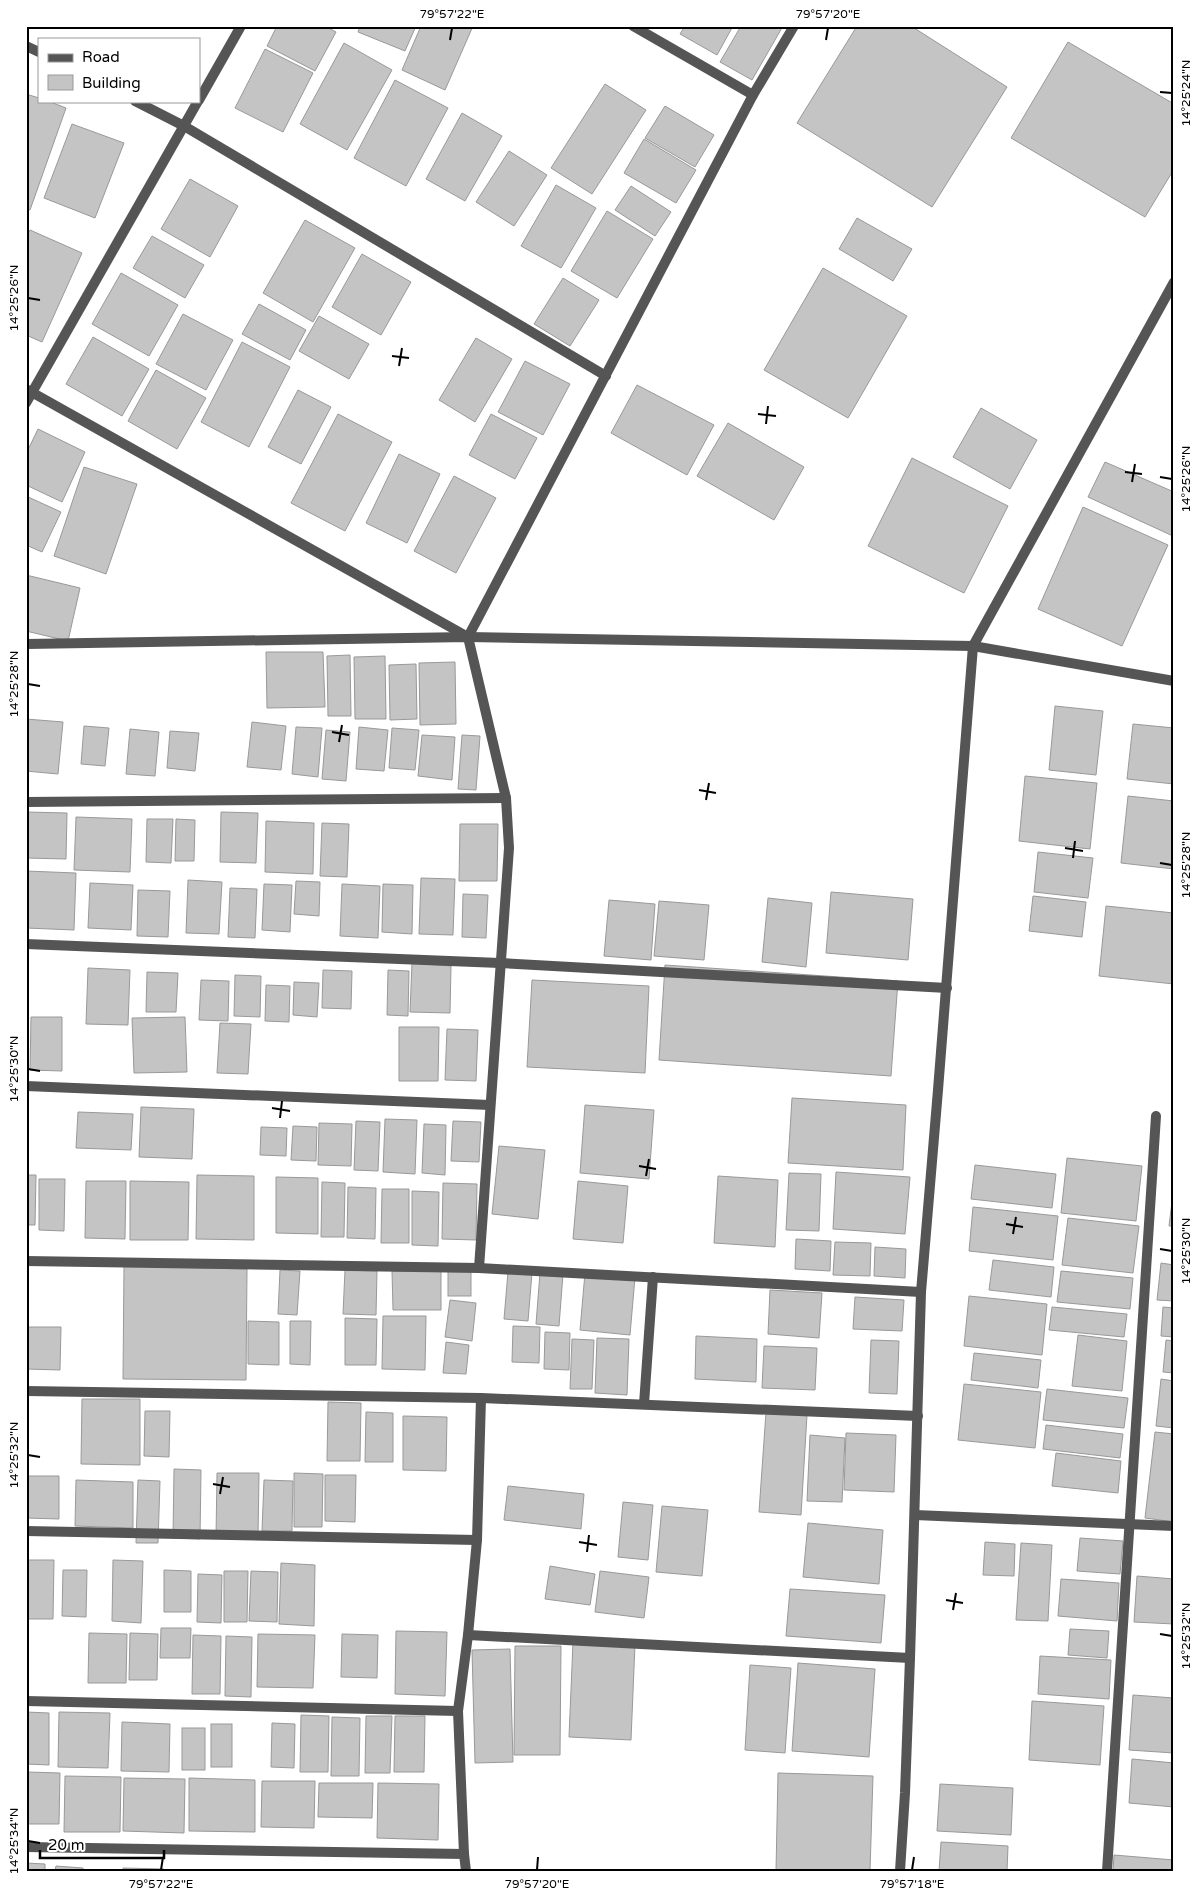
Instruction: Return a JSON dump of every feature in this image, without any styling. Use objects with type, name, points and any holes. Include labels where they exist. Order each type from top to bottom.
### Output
[{"type":"street","points":[[200,98],[241,26]]},
{"type":"street","points":[[633,26],[753,95]]},
{"type":"street","points":[[479,1268],[509,848],[506,798],[468,637],[753,95],[794,26]]},
{"type":"street","points":[[26,46],[38,52]]},
{"type":"street","points":[[137,102],[184,126],[606,376]]},
{"type":"street","points":[[26,403],[30,391],[197,102]]},
{"type":"street","points":[[900,1871],[910,1658],[921,1292],[973,646],[1174,282]]},
{"type":"street","points":[[30,391],[468,637]]},
{"type":"street","points":[[26,644],[468,637],[973,646],[1174,681]]},
{"type":"street","points":[[26,802],[506,798]]},
{"type":"street","points":[[26,944],[500,963],[946,988]]},
{"type":"street","points":[[26,1086],[490,1105]]},
{"type":"street","points":[[1106,1871],[1156,1116]]},
{"type":"street","points":[[26,1261],[479,1268],[921,1292]]},
{"type":"street","points":[[644,1404],[653,1277]]},
{"type":"street","points":[[26,1391],[481,1398],[918,1416]]},
{"type":"street","points":[[466,1871],[458,1711],[468,1635],[477,1540],[481,1398]]},
{"type":"street","points":[[915,1515],[1174,1526]]},
{"type":"street","points":[[26,1531],[477,1540]]},
{"type":"street","points":[[468,1635],[910,1658]]},
{"type":"street","points":[[26,1701],[458,1711]]},
{"type":"street","points":[[26,1847],[464,1854]]},
{"type":"building","points":[[277,26],[325,26],[336,32],[315,71],[267,46]]},
{"type":"building","points":[[360,26],[416,26],[405,51],[358,32]]},
{"type":"building","points":[[421,26],[473,26],[445,90],[402,70]]},
{"type":"building","points":[[685,26],[733,26],[717,55],[680,34]]},
{"type":"building","points":[[741,26],[783,26],[752,80],[720,62]]},
{"type":"building","points":[[857,26],[911,26],[1007,87],[932,207],[797,123]]},
{"type":"building","points":[[1068,42],[1174,104],[1174,169],[1145,217],[1011,138]]},
{"type":"building","points":[[344,43],[392,70],[347,150],[300,124]]},
{"type":"building","points":[[265,49],[313,73],[283,132],[235,108]]},
{"type":"building","points":[[395,80],[448,108],[406,186],[354,158]]},
{"type":"building","points":[[605,84],[646,110],[592,194],[551,168]]},
{"type":"building","points":[[26,94],[38,98],[38,102],[51,102],[66,108],[30,210],[26,209]]},
{"type":"building","points":[[665,106],[714,135],[695,167],[645,138]]},
{"type":"building","points":[[462,113],[502,136],[465,201],[426,179]]},
{"type":"building","points":[[72,124],[124,143],[95,218],[44,198]]},
{"type":"building","points":[[644,139],[696,170],[676,203],[624,173]]},
{"type":"building","points":[[509,151],[547,175],[514,226],[476,202]]},
{"type":"building","points":[[190,179],[238,206],[210,257],[161,229]]},
{"type":"building","points":[[556,185],[596,208],[561,268],[521,246]]},
{"type":"building","points":[[631,186],[671,212],[655,236],[615,210]]},
{"type":"building","points":[[607,211],[653,239],[617,298],[571,271]]},
{"type":"building","points":[[857,218],[912,249],[893,281],[839,249]]},
{"type":"building","points":[[305,220],[355,248],[313,322],[263,293]]},
{"type":"building","points":[[30,230],[82,253],[42,342],[26,335],[26,238]]},
{"type":"building","points":[[152,236],[204,265],[185,298],[133,268]]},
{"type":"building","points":[[362,254],[411,282],[381,335],[332,307]]},
{"type":"building","points":[[823,268],[907,316],[848,418],[764,370]]},
{"type":"building","points":[[121,273],[178,305],[149,356],[92,324]]},
{"type":"building","points":[[563,278],[599,300],[570,346],[534,324]]},
{"type":"building","points":[[259,304],[306,330],[290,360],[242,334]]},
{"type":"building","points":[[183,314],[233,340],[206,390],[156,364]]},
{"type":"building","points":[[319,316],[369,344],[349,379],[299,351]]},
{"type":"building","points":[[93,337],[149,369],[122,416],[66,384]]},
{"type":"building","points":[[476,338],[512,359],[475,422],[439,400]]},
{"type":"building","points":[[242,342],[290,367],[249,447],[201,422]]},
{"type":"building","points":[[525,361],[570,384],[543,435],[498,412]]},
{"type":"building","points":[[156,370],[206,398],[177,449],[128,421]]},
{"type":"building","points":[[637,385],[714,425],[687,475],[611,433]]},
{"type":"building","points":[[298,390],[331,407],[301,464],[268,447]]},
{"type":"building","points":[[981,408],[1037,440],[1010,489],[953,457]]},
{"type":"building","points":[[338,414],[392,442],[345,531],[291,503]]},
{"type":"building","points":[[491,414],[537,438],[515,479],[469,455]]},
{"type":"building","points":[[728,423],[804,467],[774,520],[697,476]]},
{"type":"building","points":[[38,429],[85,452],[62,502],[26,485],[26,454]]},
{"type":"building","points":[[399,454],[440,474],[407,543],[366,523]]},
{"type":"building","points":[[912,458],[1008,506],[964,593],[868,546]]},
{"type":"building","points":[[1105,462],[1174,492],[1173,536],[1088,497]]},
{"type":"building","points":[[84,467],[137,484],[106,574],[54,556]]},
{"type":"building","points":[[454,476],[496,498],[456,573],[414,551]]},
{"type":"building","points":[[26,496],[61,512],[42,552],[26,545]]},
{"type":"building","points":[[1083,507],[1168,545],[1122,646],[1038,609]]},
{"type":"building","points":[[26,575],[80,588],[68,641],[26,631]]},
{"type":"building","points":[[266,652],[323,652],[325,707],[267,708]]},
{"type":"building","points":[[350,655],[351,716],[328,716],[327,656]]},
{"type":"building","points":[[385,656],[386,719],[355,719],[354,657]]},
{"type":"building","points":[[455,662],[456,724],[420,725],[419,663]]},
{"type":"building","points":[[416,664],[417,719],[390,720],[389,665]]},
{"type":"building","points":[[1055,706],[1103,711],[1096,775],[1049,770]]},
{"type":"building","points":[[26,719],[63,722],[58,774],[26,771]]},
{"type":"building","points":[[252,722],[286,726],[281,770],[247,767]]},
{"type":"building","points":[[1133,724],[1174,728],[1174,784],[1127,779]]},
{"type":"building","points":[[84,726],[109,728],[105,766],[81,764]]},
{"type":"building","points":[[296,727],[322,728],[318,777],[292,774]]},
{"type":"building","points":[[359,727],[388,730],[384,771],[356,769]]},
{"type":"building","points":[[392,728],[419,730],[415,770],[389,768]]},
{"type":"building","points":[[130,729],[159,732],[155,776],[126,774]]},
{"type":"building","points":[[326,730],[350,732],[346,781],[322,779]]},
{"type":"building","points":[[170,731],[199,733],[195,771],[167,768]]},
{"type":"building","points":[[422,735],[455,737],[452,780],[418,776]]},
{"type":"building","points":[[462,735],[480,736],[476,790],[458,789]]},
{"type":"building","points":[[1025,776],[1097,783],[1090,849],[1019,841]]},
{"type":"building","points":[[1128,796],[1174,801],[1174,869],[1121,863]]},
{"type":"building","points":[[26,812],[67,813],[66,859],[26,858]]},
{"type":"building","points":[[221,812],[258,813],[256,863],[220,862]]},
{"type":"building","points":[[76,817],[132,819],[130,872],[74,870]]},
{"type":"building","points":[[147,819],[173,819],[171,863],[146,862]]},
{"type":"building","points":[[176,819],[195,820],[194,861],[175,861]]},
{"type":"building","points":[[266,821],[314,823],[313,874],[265,872]]},
{"type":"building","points":[[322,823],[349,824],[347,877],[320,876]]},
{"type":"building","points":[[460,824],[498,824],[497,881],[459,881]]},
{"type":"building","points":[[1038,852],[1093,858],[1088,898],[1034,892]]},
{"type":"building","points":[[26,871],[76,873],[74,930],[26,928]]},
{"type":"building","points":[[421,878],[455,879],[453,935],[419,934]]},
{"type":"building","points":[[188,880],[222,882],[219,934],[186,933]]},
{"type":"building","points":[[296,881],[320,882],[319,916],[294,914]]},
{"type":"building","points":[[90,883],[133,885],[131,930],[88,928]]},
{"type":"building","points":[[264,884],[292,885],[290,932],[262,930]]},
{"type":"building","points":[[342,884],[380,886],[378,938],[340,936]]},
{"type":"building","points":[[383,884],[413,885],[412,934],[382,932]]},
{"type":"building","points":[[230,888],[257,889],[255,938],[228,937]]},
{"type":"building","points":[[138,890],[170,891],[168,937],[137,936]]},
{"type":"building","points":[[831,892],[913,899],[908,960],[826,953]]},
{"type":"building","points":[[463,894],[488,895],[486,938],[462,937]]},
{"type":"building","points":[[1033,896],[1086,902],[1082,937],[1029,931]]},
{"type":"building","points":[[768,898],[812,903],[806,967],[762,962]]},
{"type":"building","points":[[609,900],[655,904],[651,960],[604,956]]},
{"type":"building","points":[[659,901],[709,905],[704,960],[654,956]]},
{"type":"building","points":[[1106,906],[1174,913],[1174,984],[1099,976]]},
{"type":"building","points":[[412,963],[451,966],[450,1013],[410,1012]]},
{"type":"building","points":[[665,965],[898,981],[891,1076],[659,1060]]},
{"type":"building","points":[[88,968],[130,970],[128,1025],[86,1024]]},
{"type":"building","points":[[323,970],[352,971],[351,1009],[322,1008]]},
{"type":"building","points":[[388,970],[409,971],[408,1016],[387,1015]]},
{"type":"building","points":[[147,972],[178,973],[176,1012],[146,1012]]},
{"type":"building","points":[[235,975],[261,976],[260,1017],[234,1016]]},
{"type":"building","points":[[201,980],[229,981],[228,1021],[199,1020]]},
{"type":"building","points":[[532,980],[649,986],[645,1073],[527,1067]]},
{"type":"building","points":[[294,982],[319,983],[317,1017],[293,1015]]},
{"type":"building","points":[[266,985],[290,986],[289,1022],[265,1021]]},
{"type":"building","points":[[31,1017],[62,1017],[62,1071],[30,1070]]},
{"type":"building","points":[[185,1017],[187,1072],[134,1073],[132,1018]]},
{"type":"building","points":[[220,1023],[251,1024],[248,1074],[217,1073]]},
{"type":"building","points":[[399,1027],[439,1027],[438,1081],[399,1081]]},
{"type":"building","points":[[447,1029],[478,1030],[476,1081],[445,1080]]},
{"type":"building","points":[[792,1098],[906,1105],[903,1170],[788,1163]]},
{"type":"building","points":[[585,1105],[654,1110],[649,1179],[580,1173]]},
{"type":"building","points":[[141,1107],[194,1109],[192,1159],[139,1157]]},
{"type":"building","points":[[78,1112],[133,1114],[131,1150],[76,1148]]},
{"type":"building","points":[[385,1119],[417,1120],[415,1174],[383,1172]]},
{"type":"building","points":[[356,1121],[380,1122],[378,1171],[354,1170]]},
{"type":"building","points":[[453,1121],[481,1122],[479,1162],[451,1161]]},
{"type":"building","points":[[319,1123],[352,1124],[351,1166],[318,1165]]},
{"type":"building","points":[[424,1124],[446,1125],[445,1175],[422,1173]]},
{"type":"building","points":[[293,1126],[317,1127],[316,1161],[291,1160]]},
{"type":"building","points":[[261,1127],[287,1128],[286,1156],[260,1155]]},
{"type":"building","points":[[499,1146],[545,1150],[538,1219],[492,1214]]},
{"type":"building","points":[[1067,1158],[1142,1166],[1136,1221],[1061,1213]]},
{"type":"building","points":[[975,1165],[1056,1174],[1052,1208],[971,1199]]},
{"type":"building","points":[[836,1172],[910,1177],[905,1234],[833,1229]]},
{"type":"building","points":[[789,1173],[821,1174],[819,1231],[786,1230]]},
{"type":"building","points":[[26,1175],[36,1175],[35,1225],[26,1225]]},
{"type":"building","points":[[197,1175],[254,1176],[254,1240],[196,1239]]},
{"type":"building","points":[[718,1176],[778,1180],[775,1247],[714,1243]]},
{"type":"building","points":[[276,1177],[318,1178],[318,1234],[276,1233]]},
{"type":"building","points":[[39,1179],[65,1179],[64,1231],[39,1230]]},
{"type":"building","points":[[86,1181],[126,1181],[125,1239],[85,1238]]},
{"type":"building","points":[[130,1181],[189,1182],[188,1240],[130,1240]]},
{"type":"building","points":[[578,1181],[628,1186],[623,1243],[573,1239]]},
{"type":"building","points":[[322,1182],[345,1183],[344,1237],[321,1237]]},
{"type":"building","points":[[443,1183],[477,1184],[476,1240],[442,1239]]},
{"type":"building","points":[[348,1187],[376,1188],[375,1239],[347,1238]]},
{"type":"building","points":[[382,1189],[409,1189],[409,1243],[381,1243]]},
{"type":"building","points":[[412,1191],[439,1192],[438,1246],[412,1245]]},
{"type":"building","points":[[1173,1194],[1174,1226],[1169,1226]]},
{"type":"building","points":[[973,1207],[1058,1216],[1053,1260],[969,1251]]},
{"type":"building","points":[[1068,1218],[1139,1226],[1133,1273],[1062,1265]]},
{"type":"building","points":[[796,1239],[831,1241],[830,1271],[795,1269]]},
{"type":"building","points":[[835,1242],[871,1243],[870,1276],[833,1275]]},
{"type":"building","points":[[875,1247],[906,1249],[905,1278],[874,1276]]},
{"type":"building","points":[[993,1260],[1054,1267],[1051,1297],[989,1290]]},
{"type":"building","points":[[1161,1263],[1174,1265],[1174,1301],[1157,1300]]},
{"type":"building","points":[[124,1266],[247,1269],[246,1380],[123,1379]]},
{"type":"building","points":[[280,1270],[300,1271],[297,1315],[278,1314]]},
{"type":"building","points":[[345,1270],[377,1271],[376,1315],[343,1314]]},
{"type":"building","points":[[392,1271],[441,1271],[441,1310],[393,1310]]},
{"type":"building","points":[[448,1271],[471,1271],[471,1296],[448,1296]]},
{"type":"building","points":[[1061,1271],[1133,1278],[1130,1309],[1057,1302]]},
{"type":"building","points":[[508,1272],[532,1273],[528,1321],[504,1319]]},
{"type":"building","points":[[540,1273],[563,1274],[559,1326],[536,1324]]},
{"type":"building","points":[[585,1273],[635,1277],[630,1335],[580,1330]]},
{"type":"building","points":[[770,1290],[822,1293],[819,1338],[768,1334]]},
{"type":"building","points":[[969,1296],[1047,1304],[1042,1355],[964,1346]]},
{"type":"building","points":[[855,1297],[904,1300],[902,1331],[853,1329]]},
{"type":"building","points":[[450,1300],[476,1303],[472,1341],[445,1337]]},
{"type":"building","points":[[1052,1307],[1127,1314],[1124,1337],[1049,1330]]},
{"type":"building","points":[[1163,1307],[1174,1308],[1174,1337],[1161,1336]]},
{"type":"building","points":[[383,1316],[426,1316],[425,1370],[382,1369]]},
{"type":"building","points":[[345,1318],[377,1319],[376,1365],[345,1365]]},
{"type":"building","points":[[248,1321],[279,1322],[279,1365],[248,1364]]},
{"type":"building","points":[[290,1321],[311,1321],[310,1365],[290,1364]]},
{"type":"building","points":[[513,1326],[540,1327],[539,1363],[512,1362]]},
{"type":"building","points":[[26,1327],[61,1327],[60,1370],[26,1369]]},
{"type":"building","points":[[545,1332],[570,1333],[569,1370],[544,1369]]},
{"type":"building","points":[[1078,1335],[1127,1341],[1122,1391],[1072,1386]]},
{"type":"building","points":[[696,1336],[757,1339],[756,1382],[695,1379]]},
{"type":"building","points":[[597,1338],[629,1339],[627,1395],[595,1393]]},
{"type":"building","points":[[572,1339],[594,1340],[592,1389],[570,1389]]},
{"type":"building","points":[[871,1340],[899,1341],[897,1394],[869,1393]]},
{"type":"building","points":[[1166,1340],[1174,1341],[1174,1373],[1163,1372]]},
{"type":"building","points":[[446,1342],[469,1345],[466,1374],[443,1373]]},
{"type":"building","points":[[764,1346],[817,1348],[815,1390],[762,1388]]},
{"type":"building","points":[[974,1353],[1041,1360],[1038,1388],[971,1380]]},
{"type":"building","points":[[1161,1379],[1174,1381],[1174,1428],[1156,1426]]},
{"type":"building","points":[[964,1384],[1041,1392],[1035,1448],[958,1440]]},
{"type":"building","points":[[1047,1389],[1128,1398],[1124,1428],[1043,1420]]},
{"type":"building","points":[[82,1399],[140,1399],[140,1465],[81,1464]]},
{"type":"building","points":[[328,1402],[361,1403],[360,1461],[327,1461]]},
{"type":"building","points":[[145,1411],[170,1411],[169,1457],[144,1456]]},
{"type":"building","points":[[366,1412],[393,1413],[393,1462],[365,1462]]},
{"type":"building","points":[[766,1412],[807,1415],[801,1515],[759,1512]]},
{"type":"building","points":[[403,1416],[447,1417],[446,1471],[403,1470]]},
{"type":"building","points":[[1046,1425],[1123,1434],[1120,1458],[1043,1449]]},
{"type":"building","points":[[1155,1432],[1174,1434],[1174,1522],[1145,1518]]},
{"type":"building","points":[[846,1433],[896,1435],[894,1492],[844,1490]]},
{"type":"building","points":[[810,1435],[845,1438],[842,1502],[807,1501]]},
{"type":"building","points":[[1056,1453],[1121,1461],[1118,1493],[1052,1486]]},
{"type":"building","points":[[174,1469],[201,1470],[200,1539],[173,1538]]},
{"type":"building","points":[[217,1473],[259,1473],[258,1538],[216,1538]]},
{"type":"building","points":[[294,1473],[323,1474],[322,1527],[294,1527]]},
{"type":"building","points":[[325,1475],[356,1475],[355,1522],[325,1521]]},
{"type":"building","points":[[26,1476],[59,1476],[59,1519],[26,1518]]},
{"type":"building","points":[[76,1480],[133,1482],[133,1528],[75,1526]]},
{"type":"building","points":[[138,1480],[160,1481],[158,1543],[136,1543]]},
{"type":"building","points":[[264,1480],[293,1481],[292,1531],[262,1531]]},
{"type":"building","points":[[508,1486],[584,1494],[581,1529],[504,1520]]},
{"type":"building","points":[[623,1502],[653,1505],[648,1560],[618,1557]]},
{"type":"building","points":[[662,1506],[708,1510],[702,1576],[656,1572]]},
{"type":"building","points":[[808,1523],[883,1530],[879,1584],[803,1577]]},
{"type":"building","points":[[1080,1538],[1123,1541],[1120,1574],[1077,1571]]},
{"type":"building","points":[[985,1542],[1015,1544],[1014,1576],[983,1575]]},
{"type":"building","points":[[1021,1543],[1052,1545],[1048,1621],[1016,1620]]},
{"type":"building","points":[[26,1560],[54,1560],[53,1619],[26,1619]]},
{"type":"building","points":[[113,1560],[143,1561],[141,1623],[112,1621]]},
{"type":"building","points":[[281,1563],[315,1565],[314,1626],[279,1624]]},
{"type":"building","points":[[550,1566],[595,1574],[590,1605],[545,1599]]},
{"type":"building","points":[[63,1570],[87,1570],[86,1617],[62,1616]]},
{"type":"building","points":[[164,1570],[191,1571],[191,1612],[164,1612]]},
{"type":"building","points":[[224,1571],[248,1571],[247,1622],[224,1622]]},
{"type":"building","points":[[251,1571],[278,1572],[277,1622],[249,1621]]},
{"type":"building","points":[[600,1571],[649,1577],[644,1618],[595,1612]]},
{"type":"building","points":[[198,1574],[222,1575],[221,1623],[197,1622]]},
{"type":"building","points":[[1137,1576],[1174,1579],[1174,1624],[1134,1622]]},
{"type":"building","points":[[1061,1579],[1119,1583],[1117,1621],[1058,1616]]},
{"type":"building","points":[[790,1589],[885,1595],[881,1643],[786,1636]]},
{"type":"building","points":[[161,1628],[191,1628],[190,1658],[160,1658]]},
{"type":"building","points":[[1070,1629],[1109,1631],[1107,1658],[1068,1655]]},
{"type":"building","points":[[396,1631],[447,1632],[445,1696],[395,1694]]},
{"type":"building","points":[[89,1633],[127,1634],[126,1683],[88,1683]]},
{"type":"building","points":[[130,1633],[158,1634],[157,1680],[129,1680]]},
{"type":"building","points":[[258,1634],[315,1635],[313,1688],[257,1687]]},
{"type":"building","points":[[342,1634],[378,1635],[377,1678],[341,1677]]},
{"type":"building","points":[[193,1635],[221,1636],[220,1694],[192,1694]]},
{"type":"building","points":[[226,1636],[252,1637],[251,1697],[225,1696]]},
{"type":"building","points":[[573,1642],[635,1644],[631,1740],[569,1737]]},
{"type":"building","points":[[515,1646],[561,1646],[560,1755],[514,1755]]},
{"type":"building","points":[[510,1649],[513,1762],[475,1763],[472,1650]]},
{"type":"building","points":[[1040,1656],[1111,1660],[1109,1699],[1038,1694]]},
{"type":"building","points":[[798,1663],[875,1669],[869,1757],[792,1751]]},
{"type":"building","points":[[750,1665],[791,1668],[785,1753],[745,1750]]},
{"type":"building","points":[[1133,1695],[1174,1698],[1174,1753],[1129,1750]]},
{"type":"building","points":[[1032,1701],[1104,1706],[1100,1765],[1029,1760]]},
{"type":"building","points":[[26,1712],[49,1713],[49,1765],[26,1764]]},
{"type":"building","points":[[59,1712],[110,1713],[108,1768],[58,1767]]},
{"type":"building","points":[[301,1715],[329,1716],[328,1772],[300,1772]]},
{"type":"building","points":[[366,1716],[392,1716],[390,1773],[365,1773]]},
{"type":"building","points":[[395,1716],[425,1716],[424,1772],[394,1772]]},
{"type":"building","points":[[332,1717],[360,1718],[359,1776],[331,1776]]},
{"type":"building","points":[[122,1722],[170,1724],[169,1772],[121,1771]]},
{"type":"building","points":[[272,1723],[295,1724],[294,1768],[271,1767]]},
{"type":"building","points":[[211,1724],[232,1724],[232,1767],[211,1767]]},
{"type":"building","points":[[182,1728],[205,1728],[205,1770],[182,1770]]},
{"type":"building","points":[[1132,1759],[1174,1763],[1174,1807],[1129,1803]]},
{"type":"building","points":[[27,1772],[60,1773],[59,1824],[27,1824]]},
{"type":"building","points":[[778,1773],[873,1776],[870,1871],[776,1871]]},
{"type":"building","points":[[65,1776],[121,1777],[120,1832],[64,1832]]},
{"type":"building","points":[[124,1778],[185,1779],[184,1833],[123,1831]]},
{"type":"building","points":[[189,1778],[255,1780],[255,1832],[189,1831]]},
{"type":"building","points":[[262,1781],[315,1781],[314,1828],[261,1827]]},
{"type":"building","points":[[319,1783],[373,1783],[372,1818],[318,1817]]},
{"type":"building","points":[[378,1783],[439,1784],[438,1840],[377,1838]]},
{"type":"building","points":[[940,1784],[1013,1788],[1011,1835],[937,1831]]},
{"type":"building","points":[[941,1842],[1008,1846],[1007,1871],[939,1871]]},
{"type":"building","points":[[1114,1855],[1174,1860],[1174,1871],[1113,1871]]},
{"type":"building","points":[[26,1863],[45,1864],[45,1871],[26,1871]]},
{"type":"building","points":[[56,1866],[83,1868],[83,1871],[55,1871]]},
{"type":"building","points":[[123,1868],[164,1869],[164,1871],[123,1871]]}]
